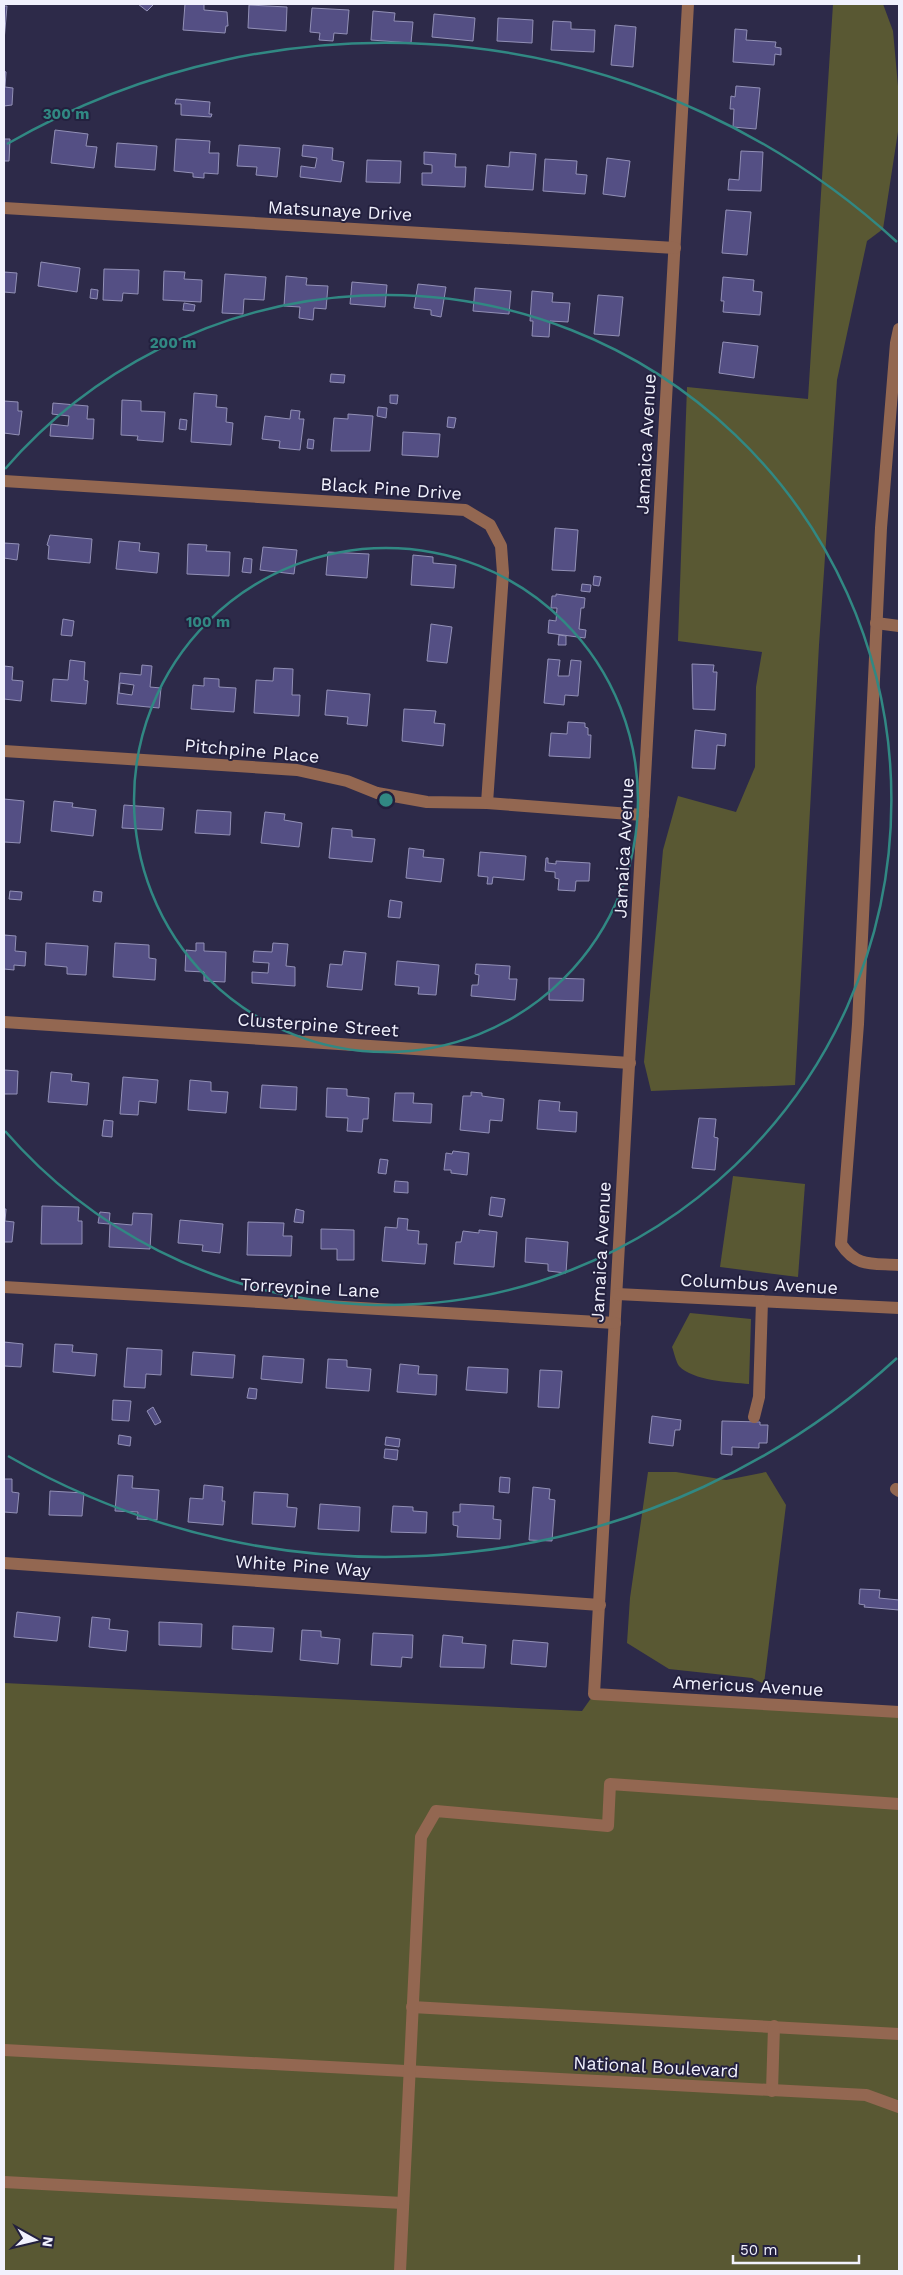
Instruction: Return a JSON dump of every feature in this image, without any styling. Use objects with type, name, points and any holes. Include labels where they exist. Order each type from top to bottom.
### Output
[{"type":"street","name":"Jamaica Avenue","points":[[594,1694],[688,4]]},
{"type":"street","name":"Matsunaye Drive","points":[[4,208],[675,248]]},
{"type":"street","points":[[899,329],[896,343],[882,518],[858,1024],[841,1244],[852,1258],[861,1262],[899,1265]]},
{"type":"street","name":"Black Pine Drive","points":[[4,481],[465,510],[490,525],[501,546],[503,573],[487,803]]},
{"type":"street","points":[[876,623],[899,626]]},
{"type":"street","name":"Pitchpine Place","points":[[4,751],[297,770],[347,781],[377,793],[427,802],[487,803],[643,815]]},
{"type":"street","name":"Clusterpine Street","points":[[4,1022],[630,1063]]},
{"type":"street","name":"Torreypine Lane","points":[[4,1287],[615,1323]]},
{"type":"street","name":"Columbus Avenue","points":[[617,1294],[899,1308]]},
{"type":"street","points":[[754,1417],[759,1397],[762,1301]]},
{"type":"street","name":"White Pine Way","points":[[4,1562],[600,1605]]},
{"type":"street","name":"Americus Avenue","points":[[594,1694],[768,1706],[899,1712]]},
{"type":"street","points":[[400,2271],[421,1837],[436,1812],[608,1826],[610,1784],[899,1804]]},
{"type":"street","points":[[412,2007],[899,2034]]},
{"type":"street","points":[[772,2091],[774,2026]]},
{"type":"street","name":"National Boulevard","points":[[4,2050],[866,2095],[899,2107]]},
{"type":"street","points":[[4,2182],[403,2203]]},
{"type":"shaded area","points":[[833,4],[883,4],[893,31],[899,97],[899,125],[883,229],[867,241],[837,380],[819,645],[795,1085],[651,1091],[644,1062],[663,850],[678,796],[736,812],[755,767],[756,687],[762,652],[678,641],[687,387],[808,399]]},
{"type":"shaded area","points":[[733,1176],[805,1184],[798,1277],[720,1267]]},
{"type":"shaded area","points":[[690,1313],[751,1319],[749,1384],[702,1378],[685,1371],[679,1366],[672,1347]]},
{"type":"shaded area","points":[[648,1472],[676,1472],[726,1480],[766,1472],[786,1505],[764,1684],[752,1678],[669,1669],[627,1643],[630,1598]]},
{"type":"shaded area","points":[[4,1683],[582,1711],[594,1694],[899,1712],[899,2271],[4,2271]]},
{"type":"building","points":[[138,4],[154,4],[147,11]]},
{"type":"building","points":[[185,4],[204,4],[204,10],[227,12],[228,26],[226,26],[225,33],[183,30]]},
{"type":"building","points":[[249,5],[287,7],[286,31],[248,28]]},
{"type":"building","points":[[4,6],[7,6],[4,41]]},
{"type":"building","points":[[312,8],[349,10],[347,34],[334,33],[333,41],[319,40],[320,33],[310,32]]},
{"type":"building","points":[[373,11],[395,13],[394,21],[413,22],[411,43],[371,40]]},
{"type":"building","points":[[434,14],[475,18],[473,41],[432,37]]},
{"type":"building","points":[[498,18],[533,20],[532,43],[497,41]]},
{"type":"building","points":[[553,21],[571,22],[571,29],[595,30],[594,52],[551,50]]},
{"type":"building","points":[[615,25],[636,27],[633,67],[611,65]]},
{"type":"building","points":[[735,29],[747,30],[746,40],[776,42],[775,47],[781,48],[781,55],[775,54],[774,65],[733,62]]},
{"type":"building","points":[[4,71],[6,72],[5,87],[13,88],[12,105],[4,106]]},
{"type":"building","points":[[736,86],[760,88],[756,129],[733,127],[734,109],[730,109],[731,96],[735,97]]},
{"type":"building","points":[[176,99],[210,102],[209,114],[212,114],[211,117],[181,115],[181,104],[175,104]]},
{"type":"building","points":[[55,130],[88,134],[86,146],[97,147],[94,168],[51,163]]},
{"type":"building","points":[[4,139],[10,139],[9,161],[4,161]]},
{"type":"building","points":[[176,139],[210,141],[209,153],[219,153],[218,174],[204,173],[204,178],[193,177],[193,173],[174,171]]},
{"type":"building","points":[[117,143],[157,146],[155,170],[115,167]]},
{"type":"building","points":[[239,145],[280,148],[277,177],[256,175],[257,167],[237,166]]},
{"type":"building","points":[[303,145],[333,148],[332,160],[344,162],[341,182],[300,177],[301,166],[315,168],[317,158],[302,156]]},
{"type":"building","points":[[741,151],[763,152],[761,191],[728,190],[729,179],[739,180]]},
{"type":"building","points":[[424,152],[456,154],[455,167],[466,167],[465,187],[422,185],[422,173],[432,173],[432,165],[424,164]]},
{"type":"building","points":[[510,152],[536,154],[533,190],[485,187],[487,165],[509,167]]},
{"type":"building","points":[[607,158],[630,161],[625,197],[603,194]]},
{"type":"building","points":[[545,159],[577,161],[576,174],[587,175],[585,194],[543,191]]},
{"type":"building","points":[[367,160],[401,161],[400,183],[366,182]]},
{"type":"building","points":[[726,210],[751,212],[747,255],[722,253]]},
{"type":"building","points":[[41,262],[80,268],[77,292],[38,286]]},
{"type":"building","points":[[104,269],[139,270],[138,294],[123,293],[122,301],[103,300]]},
{"type":"building","points":[[164,271],[185,272],[184,279],[202,280],[201,302],[163,300]]},
{"type":"building","points":[[4,272],[17,273],[15,293],[4,292]]},
{"type":"building","points":[[225,274],[266,277],[264,300],[244,299],[243,314],[222,313]]},
{"type":"building","points":[[286,276],[307,278],[306,285],[328,286],[326,309],[314,308],[313,320],[299,318],[300,307],[284,306]]},
{"type":"building","points":[[723,277],[754,280],[753,291],[762,292],[760,315],[723,312],[724,301],[721,301]]},
{"type":"building","points":[[352,282],[387,285],[385,307],[350,304]]},
{"type":"building","points":[[418,284],[446,287],[441,317],[431,315],[431,310],[414,308]]},
{"type":"building","points":[[475,288],[511,291],[509,314],[473,311]]},
{"type":"building","points":[[91,289],[98,290],[97,299],[90,298]]},
{"type":"building","points":[[532,291],[553,293],[552,302],[570,303],[568,322],[550,321],[549,337],[532,336],[533,321],[530,321]]},
{"type":"building","points":[[598,295],[623,297],[619,336],[594,334]]},
{"type":"building","points":[[184,303],[195,305],[194,311],[183,310]]},
{"type":"building","points":[[723,342],[758,346],[754,378],[719,373]]},
{"type":"building","points":[[331,374],[345,375],[344,383],[330,382]]},
{"type":"building","points":[[194,393],[217,395],[216,407],[227,408],[226,422],[233,423],[231,445],[191,442]]},
{"type":"building","points":[[390,395],[398,395],[397,404],[390,403]]},
{"type":"building","points":[[122,400],[141,401],[141,411],[165,412],[163,442],[137,440],[138,436],[121,435]]},
{"type":"building","points":[[4,401],[18,402],[18,411],[22,411],[19,435],[4,433]]},
{"type":"building","points":[[53,403],[88,406],[87,419],[94,419],[93,439],[50,436],[51,424],[68,426],[69,416],[52,414]]},
{"type":"building","points":[[378,407],[387,408],[386,418],[377,416]]},
{"type":"building","points":[[291,410],[300,411],[299,419],[304,419],[300,450],[279,448],[280,441],[262,439],[265,416],[290,419]]},
{"type":"building","points":[[348,414],[373,416],[370,451],[331,451],[334,418],[348,419]]},
{"type":"building","points":[[448,417],[456,418],[454,428],[447,427]]},
{"type":"building","points":[[180,419],[187,420],[186,430],[179,429]]},
{"type":"building","points":[[403,432],[440,434],[438,457],[402,455]]},
{"type":"building","points":[[308,439],[314,440],[313,449],[307,448]]},
{"type":"building","points":[[555,528],[578,530],[575,571],[552,570]]},
{"type":"building","points":[[50,535],[92,539],[90,563],[48,559],[49,546],[47,545]]},
{"type":"building","points":[[119,541],[140,543],[139,551],[159,553],[157,573],[116,569]]},
{"type":"building","points":[[4,543],[19,544],[17,560],[4,558]]},
{"type":"building","points":[[188,544],[207,545],[206,551],[230,552],[229,576],[187,574]]},
{"type":"building","points":[[263,547],[297,550],[294,574],[260,570]]},
{"type":"building","points":[[328,552],[369,554],[367,578],[326,575]]},
{"type":"building","points":[[413,555],[433,557],[433,563],[456,565],[454,588],[411,585]]},
{"type":"building","points":[[244,558],[252,559],[251,573],[242,572]]},
{"type":"building","points":[[594,576],[601,577],[599,586],[593,585]]},
{"type":"building","points":[[582,584],[591,585],[590,592],[581,591]]},
{"type":"building","points":[[556,594],[585,598],[584,608],[581,608],[579,629],[586,630],[585,638],[548,633],[549,620],[556,621],[557,608],[551,608],[552,596],[556,596]]},
{"type":"building","points":[[63,619],[74,621],[72,636],[61,635]]},
{"type":"building","points":[[431,624],[452,627],[447,663],[427,661]]},
{"type":"building","points":[[559,635],[566,636],[566,645],[558,645]]},
{"type":"building","points":[[548,659],[560,660],[558,676],[569,676],[571,660],[581,661],[578,696],[565,695],[564,705],[544,703]]},
{"type":"building","points":[[70,660],[85,662],[84,680],[88,681],[86,704],[51,701],[53,679],[68,680]]},
{"type":"building","points":[[692,664],[714,665],[713,672],[717,672],[715,710],[693,709]]},
{"type":"building","points":[[142,665],[152,666],[150,687],[161,688],[159,708],[117,704],[120,673],[141,675]],"holes":[[[120,683],[134,685],[132,695],[119,693]]]},
{"type":"building","points":[[4,666],[13,667],[12,680],[23,681],[21,701],[4,699]]},
{"type":"building","points":[[274,668],[293,669],[292,695],[300,695],[299,716],[254,713],[256,680],[273,681]]},
{"type":"building","points":[[204,678],[219,679],[219,687],[236,688],[234,712],[191,709],[193,685],[204,686]]},
{"type":"building","points":[[327,690],[370,694],[367,726],[347,724],[348,717],[325,715]]},
{"type":"building","points":[[404,709],[436,711],[434,723],[445,724],[443,746],[402,741]]},
{"type":"building","points":[[568,722],[585,723],[585,727],[588,728],[588,735],[591,735],[590,758],[549,756],[551,733],[567,734]]},
{"type":"building","points":[[695,730],[726,734],[725,746],[717,745],[715,769],[692,768]]},
{"type":"building","points":[[4,799],[24,801],[20,843],[4,842]]},
{"type":"building","points":[[54,801],[73,803],[72,807],[96,810],[93,836],[51,831]]},
{"type":"building","points":[[124,805],[164,808],[162,830],[122,828]]},
{"type":"building","points":[[197,810],[231,812],[230,835],[195,833]]},
{"type":"building","points":[[265,812],[285,814],[284,820],[302,823],[299,847],[261,843]]},
{"type":"building","points":[[332,828],[352,830],[352,837],[375,839],[372,862],[329,858]]},
{"type":"building","points":[[409,848],[424,850],[423,857],[444,859],[441,882],[406,878]]},
{"type":"building","points":[[480,852],[526,856],[524,880],[493,877],[492,884],[487,884],[488,877],[478,876]]},
{"type":"building","points":[[546,858],[548,858],[548,863],[556,864],[556,861],[590,863],[589,881],[576,881],[575,891],[558,890],[559,879],[555,878],[555,872],[545,871]]},
{"type":"building","points":[[10,891],[22,892],[21,900],[9,899]]},
{"type":"building","points":[[94,891],[102,892],[101,902],[93,901]]},
{"type":"building","points":[[390,900],[402,902],[400,918],[388,917]]},
{"type":"building","points":[[4,935],[16,936],[15,951],[26,952],[25,966],[14,965],[14,970],[4,969]]},
{"type":"building","points":[[46,943],[88,946],[86,975],[67,974],[67,967],[45,965]]},
{"type":"building","points":[[115,943],[149,945],[149,958],[156,959],[155,980],[113,977]]},
{"type":"building","points":[[196,943],[204,943],[204,951],[226,952],[225,982],[204,981],[204,972],[185,971],[186,950],[196,951]]},
{"type":"building","points":[[273,943],[288,944],[286,966],[295,967],[295,986],[252,983],[252,972],[268,973],[269,963],[253,962],[254,951],[272,952]]},
{"type":"building","points":[[344,951],[366,953],[362,990],[327,987],[330,964],[342,965]]},
{"type":"building","points":[[397,961],[439,965],[436,995],[418,994],[419,987],[395,985]]},
{"type":"building","points":[[476,964],[510,966],[509,979],[517,979],[515,1000],[471,996],[472,985],[478,985],[479,975],[475,974]]},
{"type":"building","points":[[549,978],[584,979],[583,1001],[549,1000]]},
{"type":"building","points":[[4,1070],[18,1071],[17,1094],[4,1094]]},
{"type":"building","points":[[51,1072],[72,1074],[71,1081],[89,1083],[87,1105],[48,1102]]},
{"type":"building","points":[[123,1077],[158,1080],[156,1103],[139,1101],[138,1115],[120,1114]]},
{"type":"building","points":[[190,1080],[211,1082],[211,1091],[228,1092],[226,1113],[188,1110]]},
{"type":"building","points":[[262,1085],[297,1087],[296,1110],[260,1108]]},
{"type":"building","points":[[327,1088],[347,1089],[347,1096],[369,1098],[368,1119],[363,1119],[362,1132],[347,1131],[348,1118],[326,1117]]},
{"type":"building","points":[[471,1092],[482,1093],[482,1096],[504,1099],[502,1121],[490,1120],[489,1133],[460,1130],[463,1096],[471,1096]]},
{"type":"building","points":[[395,1093],[414,1093],[413,1103],[432,1104],[431,1123],[393,1121]]},
{"type":"building","points":[[539,1100],[560,1102],[559,1111],[577,1112],[576,1132],[537,1129]]},
{"type":"building","points":[[699,1118],[716,1119],[714,1137],[718,1138],[715,1170],[692,1168]]},
{"type":"building","points":[[104,1120],[113,1121],[112,1137],[102,1136]]},
{"type":"building","points":[[453,1151],[469,1153],[467,1175],[444,1170],[446,1153],[452,1154]]},
{"type":"building","points":[[380,1159],[388,1160],[386,1174],[378,1173]]},
{"type":"building","points":[[395,1181],[408,1182],[408,1193],[394,1192]]},
{"type":"building","points":[[491,1197],[505,1199],[502,1217],[489,1215]]},
{"type":"building","points":[[42,1206],[79,1207],[78,1221],[82,1221],[82,1244],[41,1244]]},
{"type":"building","points":[[4,1209],[6,1209],[5,1221],[14,1222],[12,1242],[4,1242]]},
{"type":"building","points":[[296,1209],[304,1211],[303,1223],[294,1222]]},
{"type":"building","points":[[100,1212],[110,1213],[109,1224],[98,1223]]},
{"type":"building","points":[[133,1213],[152,1214],[150,1249],[109,1247],[110,1223],[132,1225]]},
{"type":"building","points":[[398,1218],[408,1219],[407,1230],[419,1231],[418,1244],[427,1244],[425,1264],[382,1261],[385,1227],[397,1228]]},
{"type":"building","points":[[180,1220],[223,1224],[220,1253],[202,1251],[203,1245],[178,1243]]},
{"type":"building","points":[[248,1222],[284,1223],[283,1236],[292,1236],[291,1256],[247,1255]]},
{"type":"building","points":[[321,1229],[354,1230],[354,1260],[337,1260],[337,1249],[321,1249]]},
{"type":"building","points":[[479,1230],[497,1232],[494,1267],[454,1264],[456,1242],[461,1242],[463,1231],[479,1233]]},
{"type":"building","points":[[526,1238],[568,1242],[566,1273],[548,1271],[548,1264],[525,1262]]},
{"type":"building","points":[[4,1342],[23,1344],[21,1367],[4,1366]]},
{"type":"building","points":[[55,1344],[73,1345],[72,1352],[97,1354],[95,1376],[53,1372]]},
{"type":"building","points":[[127,1348],[162,1350],[161,1375],[146,1374],[145,1388],[124,1387]]},
{"type":"building","points":[[193,1352],[235,1355],[233,1378],[191,1375]]},
{"type":"building","points":[[263,1356],[304,1359],[302,1383],[261,1379]]},
{"type":"building","points":[[328,1359],[347,1360],[347,1367],[371,1369],[369,1391],[326,1388]]},
{"type":"building","points":[[400,1364],[419,1366],[418,1374],[437,1375],[436,1395],[397,1392]]},
{"type":"building","points":[[468,1367],[508,1369],[507,1393],[466,1390]]},
{"type":"building","points":[[540,1370],[562,1371],[559,1408],[538,1407]]},
{"type":"building","points":[[249,1388],[257,1389],[256,1399],[247,1398]]},
{"type":"building","points":[[113,1400],[131,1401],[129,1421],[112,1420]]},
{"type":"building","points":[[153,1407],[161,1422],[155,1425],[147,1411]]},
{"type":"building","points":[[652,1416],[681,1420],[680,1430],[675,1430],[673,1446],[649,1443]]},
{"type":"building","points":[[722,1421],[760,1422],[760,1425],[768,1425],[767,1443],[759,1443],[759,1448],[732,1447],[732,1455],[721,1454]]},
{"type":"building","points":[[119,1435],[131,1437],[130,1446],[118,1444]]},
{"type":"building","points":[[386,1437],[400,1439],[399,1447],[385,1445]]},
{"type":"building","points":[[385,1449],[398,1450],[397,1460],[384,1458]]},
{"type":"building","points":[[118,1475],[133,1476],[132,1488],[159,1490],[157,1520],[137,1519],[138,1512],[115,1511]]},
{"type":"building","points":[[500,1477],[510,1478],[509,1493],[499,1492]]},
{"type":"building","points":[[4,1479],[12,1479],[12,1492],[19,1493],[17,1513],[4,1512]]},
{"type":"building","points":[[204,1485],[223,1487],[222,1501],[225,1501],[223,1525],[188,1522],[190,1498],[203,1499]]},
{"type":"building","points":[[533,1487],[550,1489],[549,1499],[555,1500],[552,1541],[529,1540]]},
{"type":"building","points":[[50,1491],[84,1493],[82,1516],[49,1515]]},
{"type":"building","points":[[254,1492],[288,1494],[287,1507],[297,1508],[295,1527],[252,1524]]},
{"type":"building","points":[[320,1504],[360,1507],[359,1531],[318,1529]]},
{"type":"building","points":[[460,1504],[494,1506],[493,1519],[501,1520],[500,1539],[457,1537],[458,1526],[453,1525],[453,1512],[460,1512]]},
{"type":"building","points":[[393,1506],[413,1507],[413,1511],[427,1512],[426,1533],[391,1532]]},
{"type":"building","points":[[860,1589],[880,1590],[879,1598],[899,1600],[899,1610],[864,1607],[865,1605],[859,1604]]},
{"type":"building","points":[[17,1612],[60,1617],[57,1641],[14,1637]]},
{"type":"building","points":[[92,1617],[110,1619],[109,1629],[128,1631],[126,1651],[89,1647]]},
{"type":"building","points":[[159,1622],[202,1624],[201,1647],[159,1645]]},
{"type":"building","points":[[233,1626],[274,1628],[272,1652],[232,1649]]},
{"type":"building","points":[[302,1630],[321,1631],[321,1637],[340,1639],[338,1664],[300,1660]]},
{"type":"building","points":[[373,1633],[413,1635],[412,1658],[402,1657],[401,1667],[371,1665]]},
{"type":"building","points":[[443,1635],[463,1637],[462,1643],[486,1645],[484,1668],[440,1667]]},
{"type":"building","points":[[513,1640],[548,1643],[546,1667],[511,1664]]}]
